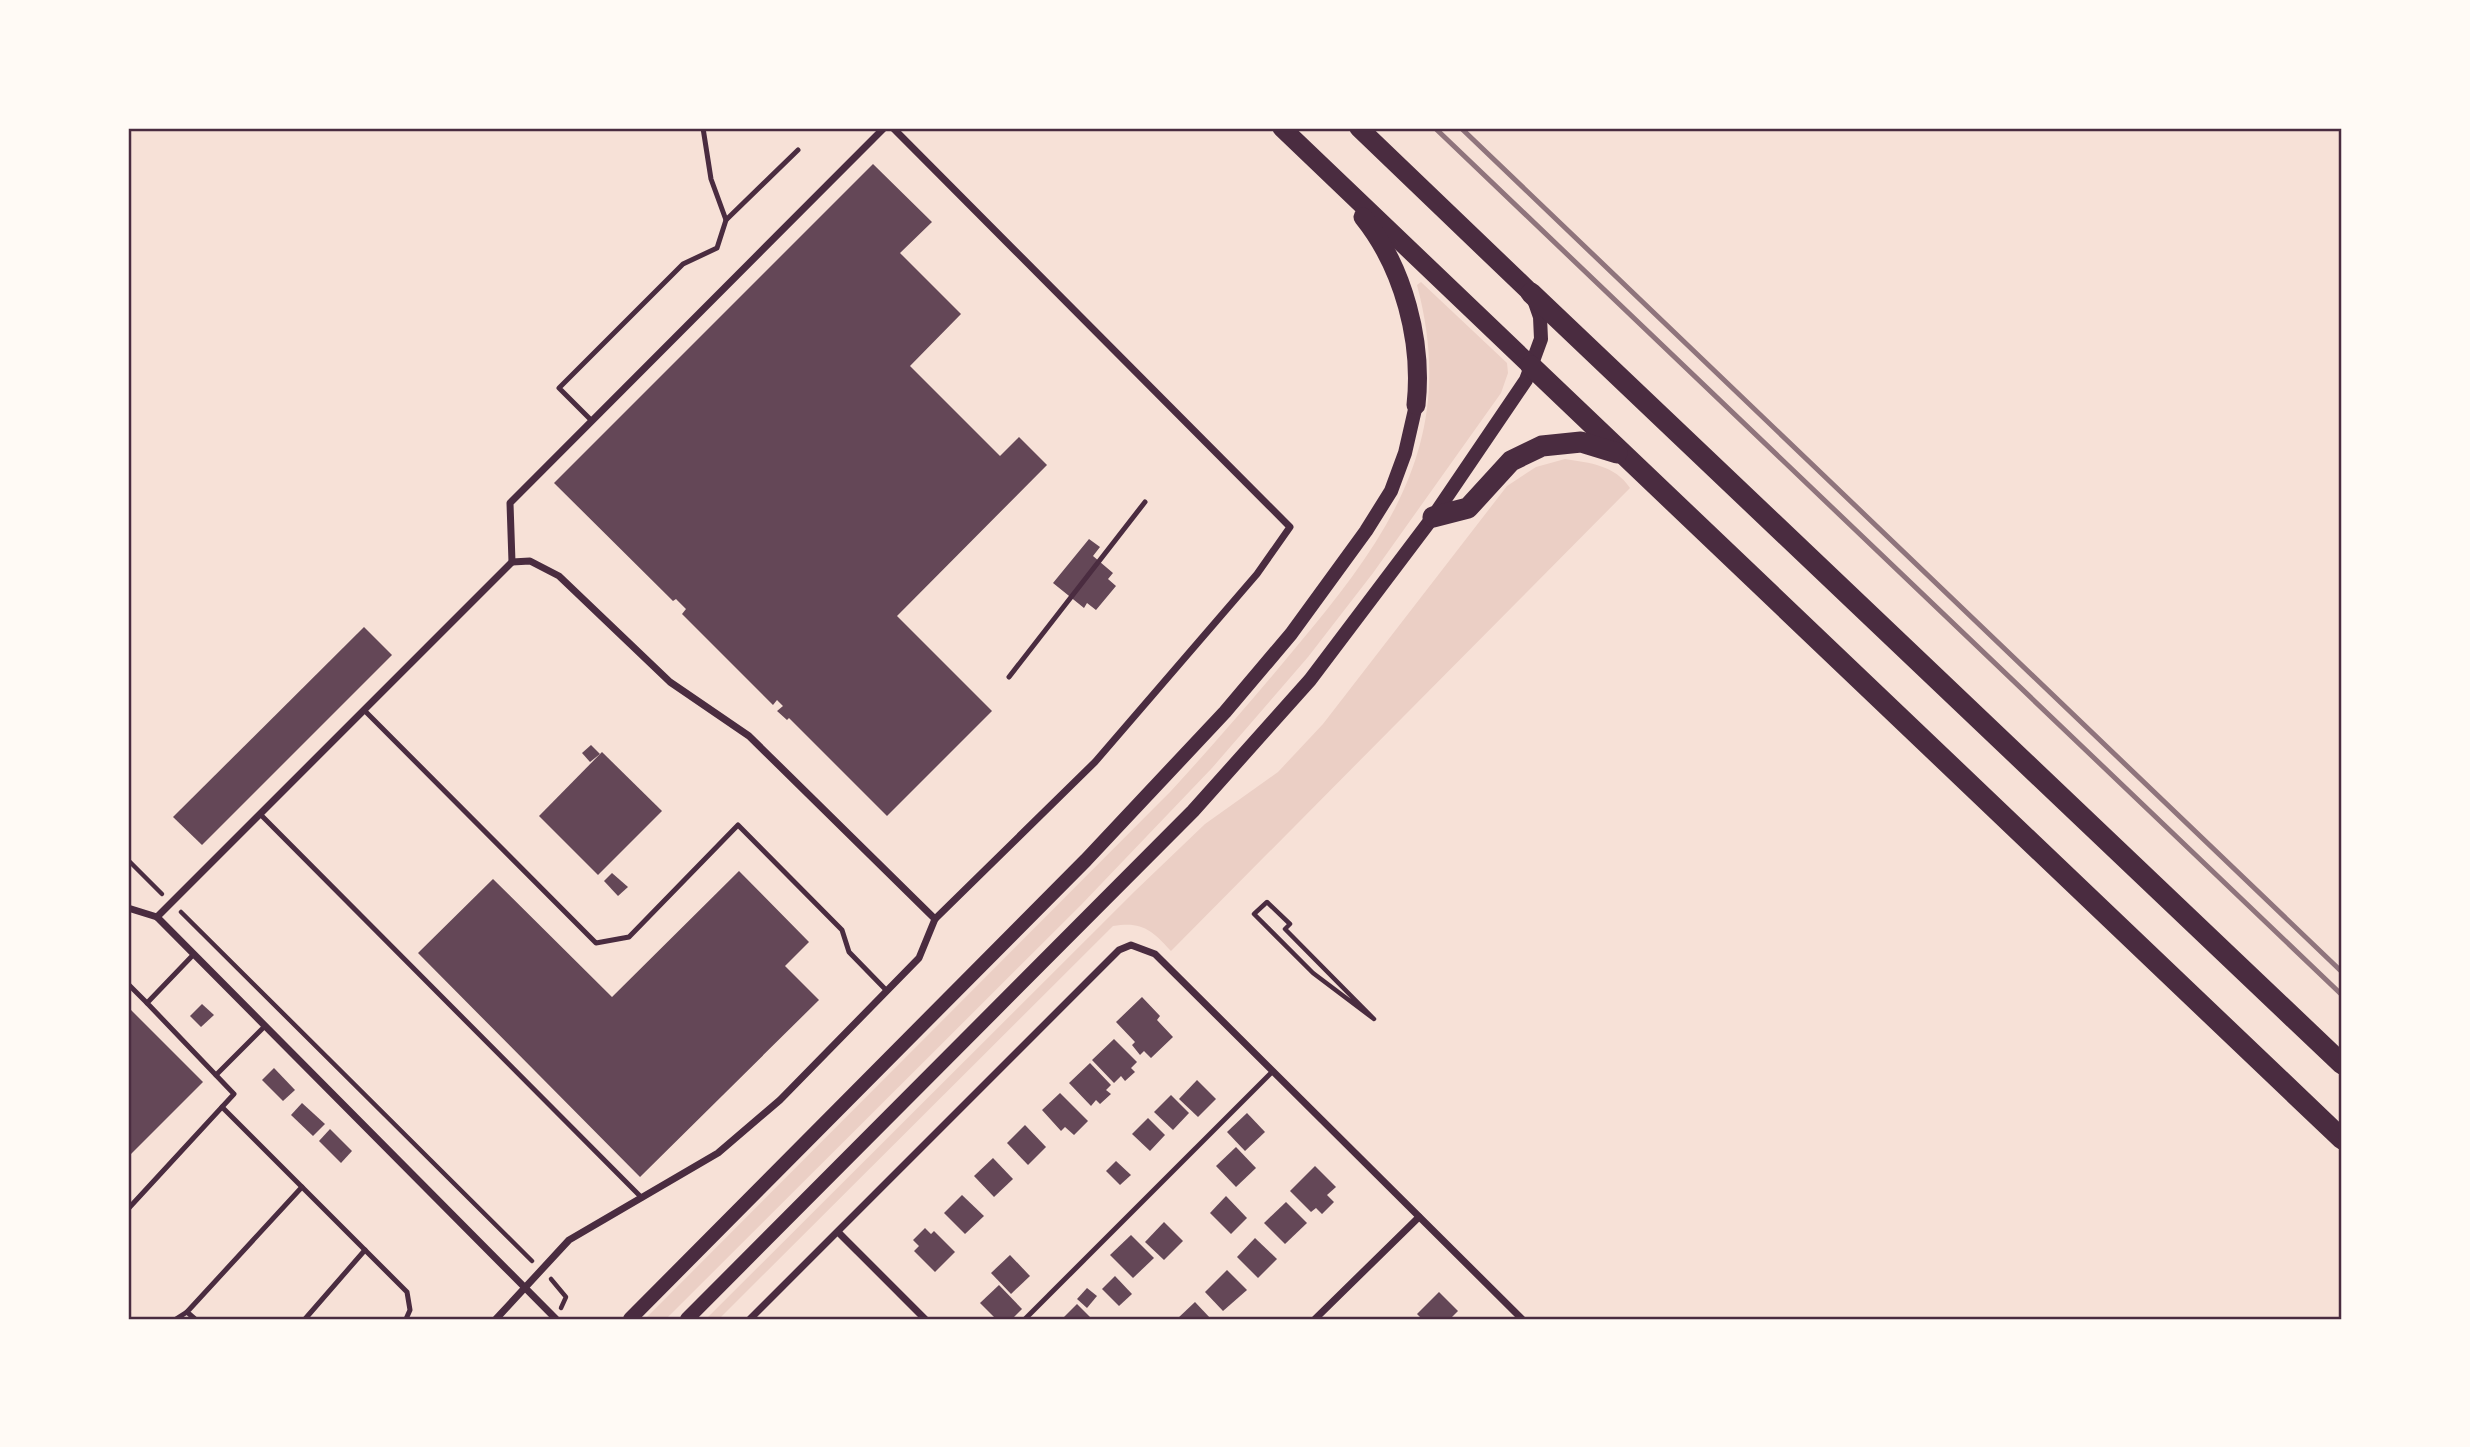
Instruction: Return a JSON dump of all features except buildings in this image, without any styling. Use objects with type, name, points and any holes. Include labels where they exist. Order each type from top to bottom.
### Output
[{"type":"highway","points":[[1282,128],[2342,1139]]},
{"type":"highway","points":[[1359,128],[2342,1064]]},
{"type":"highway","points":[[1326,170],[1371,226],[1394,270],[1415,346],[1419,382],[1416,405]]},
{"type":"highway","points":[[1433,517],[1468,508],[1511,461],[1542,446],[1561,442],[1598,445],[1613,451],[1637,468]]},
{"type":"main road","points":[[687,1319],[1212,792],[1339,645],[1512,404],[1541,340],[1539,317],[1531,293]]},
{"type":"main road","points":[[630,1319],[1086,860],[1225,712],[1291,634],[1366,531],[1391,491],[1405,453],[1416,405]]},
{"type":"street","points":[[512,562],[510,503],[884,128]]},
{"type":"street","points":[[496,1319],[523,1286],[569,1240],[718,1153],[745,1131],[887,991],[919,958],[935,919],[1095,762],[1257,574],[1290,527],[893,128]]},
{"type":"street","points":[[157,917],[512,562],[530,561],[559,576],[670,682],[750,736],[935,919]]},
{"type":"street","points":[[128,908],[157,917],[555,1318]]},
{"type":"street","points":[[750,1319],[1119,950],[1131,945],[1155,954],[1522,1319]]},
{"type":"street","points":[[1315,1319],[1419,1217]]},
{"type":"street","points":[[838,1232],[925,1319]]},
{"type":"lane","points":[[703,128],[711,179],[726,220]]},
{"type":"lane","points":[[592,421],[559,388],[683,264],[717,248],[726,220],[798,150]]},
{"type":"lane","points":[[1009,677],[1145,502]]},
{"type":"lane","points":[[364,709],[596,943],[629,937],[738,825],[842,930],[849,953],[887,991]]},
{"type":"lane","points":[[260,814],[642,1198]]},
{"type":"lane","points":[[147,1003],[194,954]]},
{"type":"lane","points":[[128,984],[234,1094],[128,1209]]},
{"type":"lane","points":[[216,1075],[265,1026]]},
{"type":"lane","points":[[1025,1319],[1273,1071]]},
{"type":"lane","points":[[222,1107],[407,1292],[410,1310],[406,1319]]},
{"type":"lane","points":[[176,1319],[187,1312],[302,1187]]},
{"type":"lane","points":[[305,1319],[365,1250]]},
{"type":"lane","points":[[187,1312],[195,1319]]},
{"type":"path","points":[[128,860],[151,883]]},
{"type":"path","points":[[1276,937],[1290,924],[1267,902],[1254,914],[1276,937],[1313,973],[1374,1019],[1285,929]]},
{"type":"path","points":[[185,917],[566,1297],[565,1305],[555,1318]]},
{"type":"shaded area","points":[[1421,282],[1507,363],[1508,373],[1501,393],[1373,573],[1308,657],[1212,768],[1081,905],[666,1319],[645,1319],[1171,791],[1331,605],[1387,523],[1408,481],[1422,437],[1429,390],[1427,340],[1417,285]]},
{"type":"shaded area","points":[[1565,459],[1609,470],[1624,480],[1630,488],[1171,951],[1146,929],[1132,925],[1113,926],[719,1319],[706,1319],[1205,824],[1278,772],[1323,724],[1507,486],[1536,467]]},
{"type":"railway","points":[[1435,128],[2342,995]]},
{"type":"railway","points":[[1461,128],[2342,972]]}]
